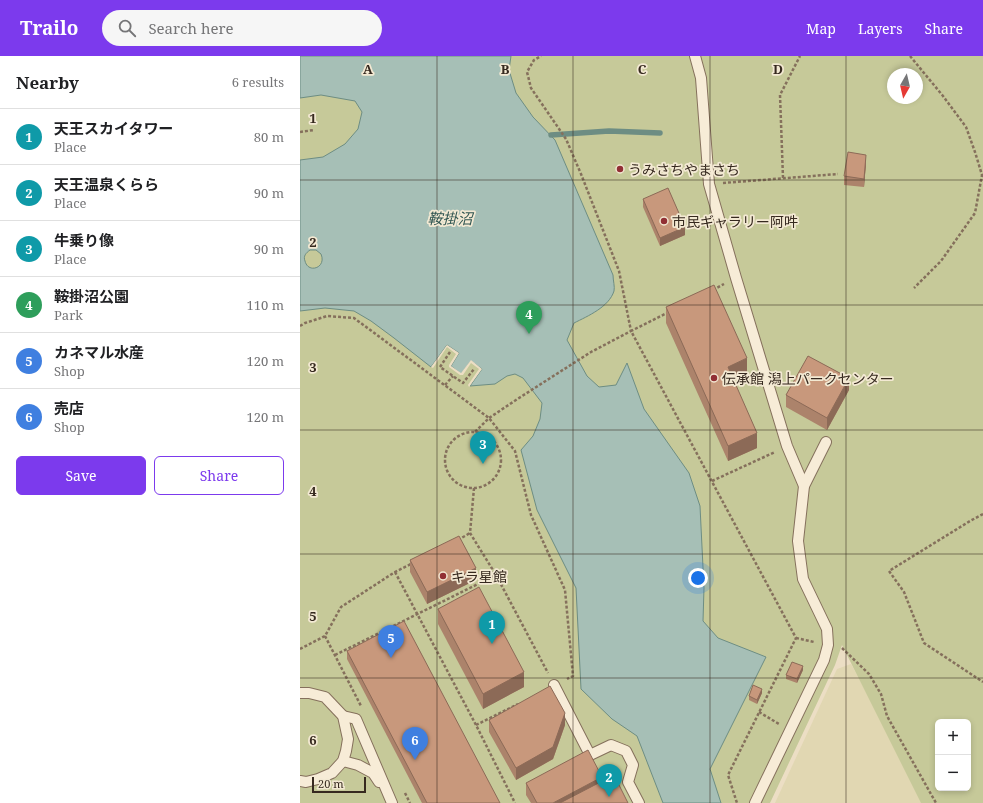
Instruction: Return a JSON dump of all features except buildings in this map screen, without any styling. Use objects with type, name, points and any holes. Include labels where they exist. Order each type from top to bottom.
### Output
[{"type":"lane","points":[[695,56],[701,78],[709,184],[787,446],[804,486]]},
{"type":"lane","points":[[755,803],[824,660],[828,645],[827,629],[803,579],[798,541],[804,486],[826,442]]},
{"type":"lane","points":[[554,685],[590,755],[611,745],[626,751],[633,765],[628,782],[639,803]]},
{"type":"lane","points":[[300,693],[308,693],[325,697],[343,716],[348,739],[343,761],[332,773],[318,779],[306,782],[300,781]]},
{"type":"lane","points":[[343,716],[356,718],[392,803]]},
{"type":"lane","points":[[343,761],[358,765],[373,774],[387,793]]},
{"type":"path","points":[[540,56],[534,60],[527,72],[531,88],[566,139],[619,271],[631,331],[796,638],[728,775],[737,803]]},
{"type":"path","points":[[783,178],[780,95],[800,56]]},
{"type":"path","points":[[910,56],[944,96],[966,127],[982,175],[975,213],[941,261],[914,288]]},
{"type":"path","points":[[300,132],[314,130]]},
{"type":"path","points":[[709,184],[838,174]]},
{"type":"path","points":[[708,292],[736,278]]},
{"type":"path","points":[[475,432],[489,418],[592,352],[670,312]]},
{"type":"path","points":[[300,326],[305,322],[327,316],[354,318],[489,418],[515,451],[531,515],[565,590],[572,676],[554,685],[496,575],[470,533],[474,488]]},
{"type":"path","points":[[450,352],[440,367],[464,383],[474,369]]},
{"type":"path","points":[[445,385],[453,376]]},
{"type":"path","points":[[475,432],[485,434],[493,439],[502,456],[498,474],[491,482],[474,488],[465,487],[457,483],[450,476],[446,468],[445,459],[451,443],[466,433],[475,432]]},
{"type":"path","points":[[712,481],[787,446]]},
{"type":"path","points":[[983,514],[889,571],[904,592],[924,643],[983,682]]},
{"type":"path","points":[[457,540],[470,533]]},
{"type":"path","points":[[300,649],[325,636],[341,607],[395,572],[416,561]]},
{"type":"path","points":[[395,572],[476,725],[515,803]]},
{"type":"path","points":[[335,655],[496,575]]},
{"type":"path","points":[[828,645],[841,646],[869,674],[881,694],[887,716],[936,803]]},
{"type":"path","points":[[476,725],[519,703]]},
{"type":"path","points":[[759,712],[790,730]]},
{"type":"shaded area","points":[[851,664],[926,803],[775,803],[837,669]]},
{"type":"green space","points":[[300,56],[983,56],[983,803],[921,803],[842,645],[835,665],[770,803],[300,803]]},
{"type":"water","name":"鞍掛沼","points":[[300,56],[511,56],[509,70],[516,93],[533,117],[555,140],[613,275],[614,291],[608,302],[574,323],[567,340],[587,376],[599,387],[616,385],[627,363],[644,409],[689,473],[700,506],[704,588],[703,621],[718,638],[766,657],[710,769],[721,803],[663,803],[637,736],[612,719],[581,689],[576,588],[537,510],[521,450],[533,436],[540,419],[542,403],[523,378],[515,374],[507,376],[495,384],[470,386],[482,369],[471,361],[461,374],[451,366],[459,353],[447,345],[431,367],[371,321],[354,311],[325,308],[300,311],[300,160],[323,157],[345,144],[358,129],[362,112],[355,101],[321,95],[300,98]],"holes":[[[310,250],[316,250],[321,254],[322,259],[319,266],[313,268],[307,265],[304,259],[306,253]]]},
{"type":"pier","points":[[447,345],[459,353],[451,366],[461,373],[471,360],[482,369],[469,387],[468,385],[479,369],[471,363],[463,375],[460,375],[449,367],[456,354],[447,347],[433,368],[431,367]]},
{"type":"waterway","points":[[551,135],[609,131],[660,133]]},
{"type":"place","name":"うみさちやまさち","points":[[620,169]]},
{"type":"place","name":"市民ギャラリー阿吽","points":[[664,221]]},
{"type":"place","name":"鞍掛沼公園","points":[[529,334]]},
{"type":"place","name":"伝承館 潟上パークセンター","points":[[714,378]]},
{"type":"place","name":"牛乗り像","points":[[483,464]]},
{"type":"place","name":"キラ星館","points":[[443,576]]},
{"type":"place","name":"天王スカイタワー","points":[[492,644]]},
{"type":"place","name":"カネマル水産","points":[[391,658]]},
{"type":"place","name":"売店","points":[[415,760]]},
{"type":"place","name":"天王温泉くらら","points":[[609,797]]}]
